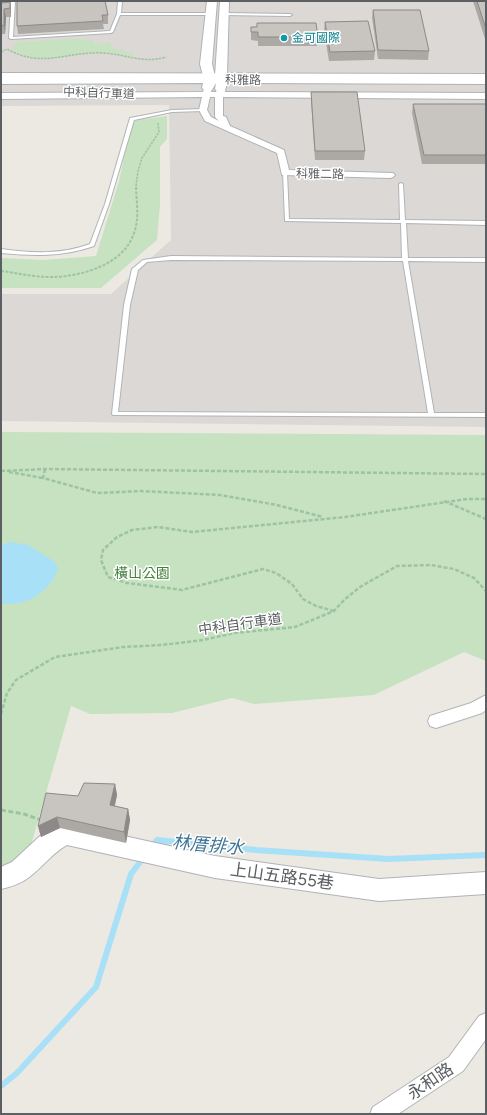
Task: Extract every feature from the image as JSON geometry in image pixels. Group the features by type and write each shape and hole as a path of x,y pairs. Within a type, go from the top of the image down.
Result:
{"street":[{"path":"203,110 208,84 206,64 212,14 212,1"},
{"path":"225,1 221,84 218,101 219,117 223,119 226,126"},
{"name":"科雅路","path":"1,76 208,84"},
{"name":"科雅路","path":"221,84 486,77"},
{"name":"科雅路","path":"1,81 221,84 486,81"},
{"name":"科雅路","path":"1,91 208,84"},
{"name":"科雅路","path":"1,96 208,84"},
{"name":"科雅路","path":"221,84 486,90"},
{"name":"科雅路","path":"221,84 486,96"},
{"name":"科雅二路","path":"203,110 208,119 281,152 285,173 390,175"},
{"path":"436,721 476,708 486,702"},
{"path":"1,878 12,876 44,848 65,834"},
{"name":"上山五路55巷","path":"65,834 163,857 216,867 379,890 486,884"},
{"name":"永和路","path":"380,1114 456,1064 486,1023"}],"lane":[{"path":"13,1 12,38 111,32 120,14 120,1"},
{"path":"120,14 212,14"},
{"path":"224,14 290,15"},
{"path":"1,251 27,255 77,252 92,245 107,204 132,119 154,114 203,110"},
{"path":"285,173 287,220 486,224"},
{"path":"401,184 405,259 431,415"},
{"path":"486,260 171,258 145,261 135,269 127,305 115,414 486,415"}],"path":[{"path":"1,52 7,49 26,58 47,60 93,53 117,54 145,60 166,57"},
{"path":"1,271 54,277 71,275 108,262 128,247 137,223 138,173 144,154 157,137 160,128 154,114"},
{"path":"42,478 45,469"},
{"path":"3,471 45,469 486,474"},
{"path":"3,471 42,478 97,493 141,491 220,495 277,505 326,518"},
{"path":"334,611 316,606 303,599 292,584 276,573 263,569 212,584 182,590 127,583 108,577 101,560 103,550 110,542 132,530 158,527 192,532 345,517 467,498 486,499"},
{"path":"444,501 486,520"},
{"name":"中科自行車道","path":"1,714 7,692 16,680 56,657 123,647 162,645 203,640 234,633 295,627 334,611 344,600 360,587 397,566 431,565 454,569 474,578 486,591"},
{"path":"1,810 24,814 45,821 65,834"}],"shaded area":[{"path":"1,1 486,1 486,427 1,421 1,294 111,294 171,240 169,105 1,106"}],"green space":[{"path":"75,39 93,40 94,44 111,43 111,49 124,50 124,52 133,53 134,56 98,52 42,58 32,57 11,49 18,42"},
{"path":"167,116 167,139 160,147 160,205 157,240 101,288 1,288 1,258 43,260 96,256 119,181 131,124 137,120"},
{"name":"橫山公園","path":"1,432 486,435 486,661 464,652 374,695 254,704 232,698 172,713 90,714 71,706 31,845 9,866 1,868"}],"water":[{"path":"10,542 28,545 55,562 58,569 49,585 43,591 27,601 10,604 1,603 1,545"}],"building":[{"path":"17,1 105,1 108,15 102,15 103,21 17,26"},
{"path":"477,1 486,1 486,29"},
{"path":"10,2 10,8 4,9 4,25 1,26 1,3"},
{"path":"373,10 420,10 429,51 378,50"},
{"path":"368,21 375,51 330,52 325,22"},
{"path":"257,23 316,23 318,37 258,37 258,32 251,32 251,27 257,27"},
{"path":"311,92 357,92 365,151 315,151"},
{"path":"413,104 486,104 486,155 424,155"},
{"path":"84,783 115,784 110,805 128,809 124,832 57,817 38,826 46,793 78,796"}],"waterway":[{"name":"林厝排水","path":"152,847 157,840 256,850 388,859 486,855"},
{"name":"林厝排水","path":"1,1086 17,1073 96,987 131,874 144,857"}],"place":[{"name":"金可國際","path":"284,38"}]}
